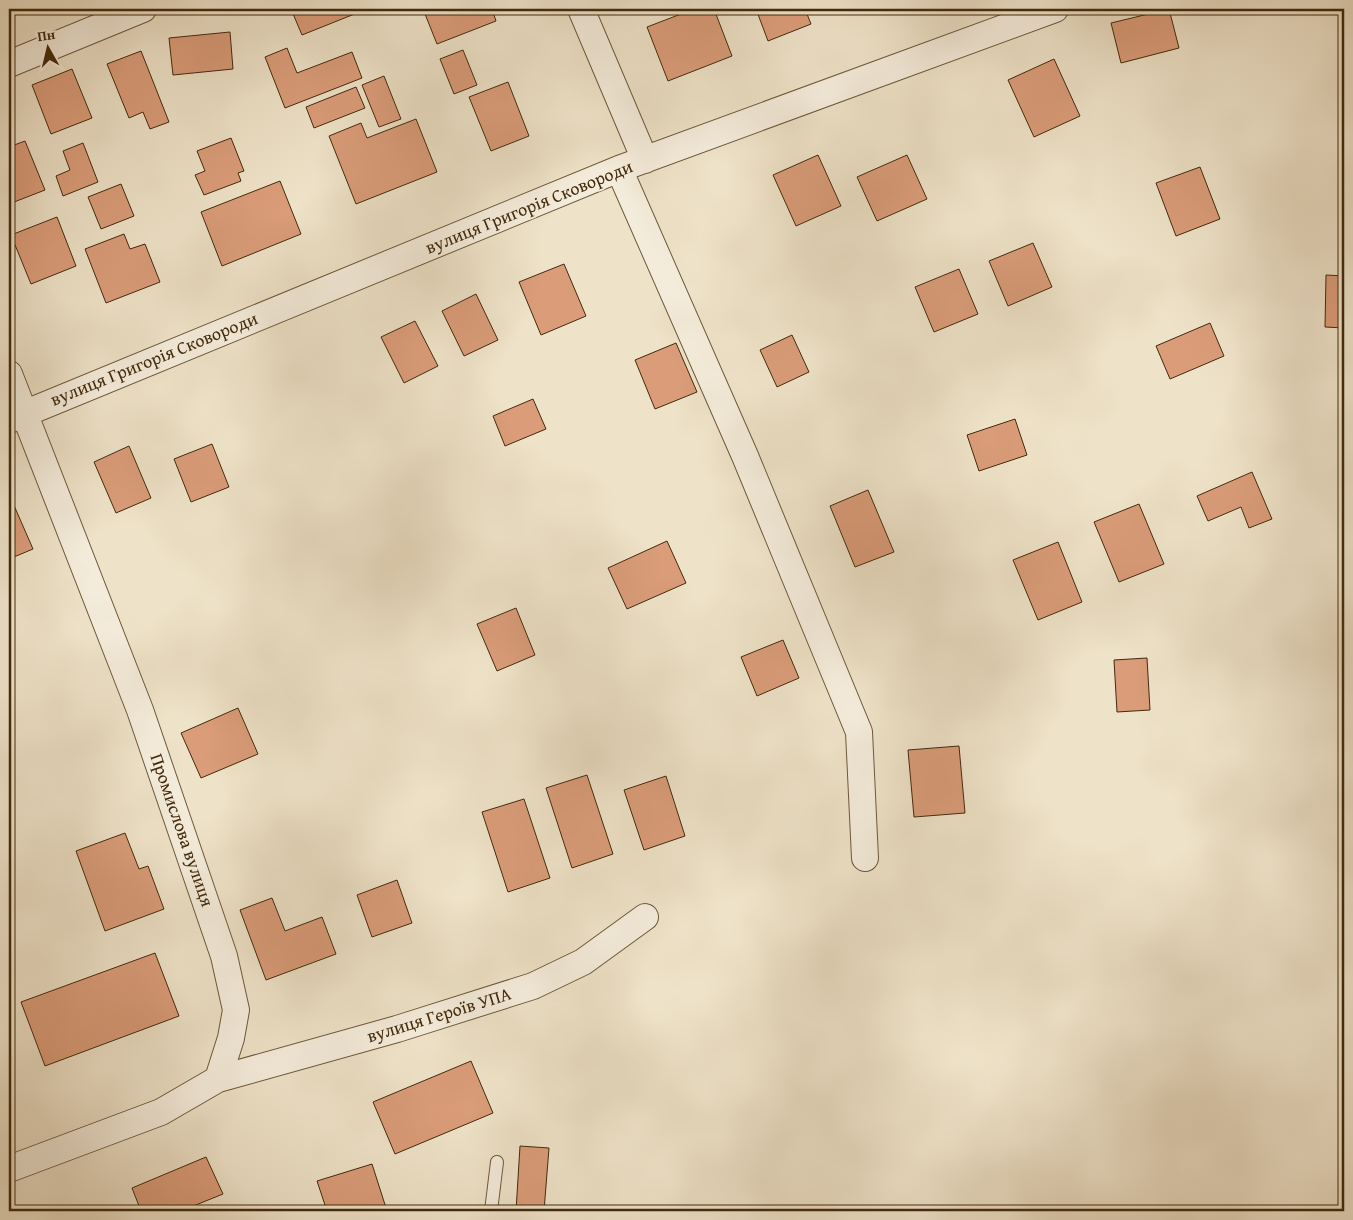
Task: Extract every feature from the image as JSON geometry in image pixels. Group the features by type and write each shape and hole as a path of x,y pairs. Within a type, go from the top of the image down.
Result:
{"street":[{"path":"9,64 143,9"},
{"path":"581,9 645,160"},
{"name":"вулиця Григорія Сковороди","path":"16,416 619,169 1055,9"},
{"path":"619,169 745,456 859,732 865,858"},
{"name":"Промислова вулиця","path":"9,374 16,416 140,710 205,895 224,956 236,1010 232,1038 218,1079"},
{"name":"вулиця Героїв УПА","path":"218,1079 397,1029 533,986 583,962 645,917"},
{"path":"9,1169 162,1112 218,1079"}],"lane":[{"path":"491,1211 497,1162"}],"building":[{"path":"291,9 355,9 357,13 302,35"},
{"path":"423,9 492,9 496,21 437,44"},
{"path":"694,9 714,9 732,56 668,81 647,27"},
{"path":"756,9 805,9 811,24 768,41"},
{"path":"1169,9 1179,48 1121,63 1111,23"},
{"path":"230,32 233,69 173,75 169,38"},
{"path":"287,48 297,73 352,52 362,78 285,108 265,57"},
{"path":"463,50 477,85 454,94 440,59"},
{"path":"141,51 169,122 150,129 143,112 129,118 107,64"},
{"path":"1054,59 1080,116 1034,137 1008,80"},
{"path":"72,69 92,118 51,134 32,85"},
{"path":"384,76 401,119 379,127 362,85"},
{"path":"508,82 529,136 491,151 469,97"},
{"path":"356,87 365,108 314,128 306,107"},
{"path":"416,119 437,172 356,204 329,136 361,123 367,138"},
{"path":"231,138 244,171 238,173 241,181 204,195 195,175 205,171 197,151"},
{"path":"25,141 45,190 9,204 9,147"},
{"path":"83,143 98,182 63,196 56,176 70,170 63,151"},
{"path":"818,155 841,206 796,226 773,175"},
{"path":"907,155 927,199 877,221 857,177"},
{"path":"1200,167 1220,219 1176,236 1156,183"},
{"path":"280,181 301,234 222,266 201,212"},
{"path":"121,184 134,216 101,229 88,197"},
{"path":"57,217 76,266 31,284 11,235"},
{"path":"124,234 130,249 145,244 160,282 106,303 85,249"},
{"path":"1033,243 1052,287 1008,306 989,261"},
{"path":"564,264 586,316 541,335 519,282"},
{"path":"959,269 978,314 934,332 915,287"},
{"path":"1326,275 1344,276 1344,328 1325,327"},
{"path":"476,294 498,340 464,356 442,311"},
{"path":"415,321 438,366 404,383 381,337"},
{"path":"1210,323 1224,356 1170,379 1156,346"},
{"path":"792,335 809,372 777,387 760,350"},
{"path":"676,343 697,392 655,409 635,360"},
{"path":"533,399 546,429 505,446 493,416"},
{"path":"1015,419 1027,455 979,471 967,435"},
{"path":"212,444 229,487 191,502 174,459"},
{"path":"129,446 151,498 116,513 94,462"},
{"path":"1252,472 1272,519 1249,528 1241,507 1208,521 1197,496"},
{"path":"868,490 894,552 855,567 830,506"},
{"path":"9,494 33,549 9,559"},
{"path":"1139,504 1164,564 1119,582 1094,522"},
{"path":"667,541 686,583 627,609 608,568"},
{"path":"1058,542 1082,602 1038,620 1013,560"},
{"path":"516,608 535,655 497,671 477,624"},
{"path":"783,640 799,678 757,696 741,657"},
{"path":"1147,658 1150,710 1117,712 1114,660"},
{"path":"238,708 258,754 201,778 181,733"},
{"path":"959,746 965,813 914,817 908,750"},
{"path":"587,775 613,854 572,868 546,788"},
{"path":"666,776 685,836 644,850 624,790"},
{"path":"524,799 550,878 508,892 482,812"},
{"path":"125,833 139,869 148,866 164,909 105,931 76,851"},
{"path":"397,880 412,923 372,937 357,895"},
{"path":"272,898 285,931 322,917 336,954 266,980 240,910"},
{"path":"155,953 179,1016 45,1066 21,1002"},
{"path":"471,1061 493,1113 395,1154 373,1102"},
{"path":"520,1146 549,1148 544,1211 516,1211"},
{"path":"206,1157 223,1194 181,1211 141,1211 132,1188"},
{"path":"372,1164 387,1211 327,1211 317,1181"}]}
